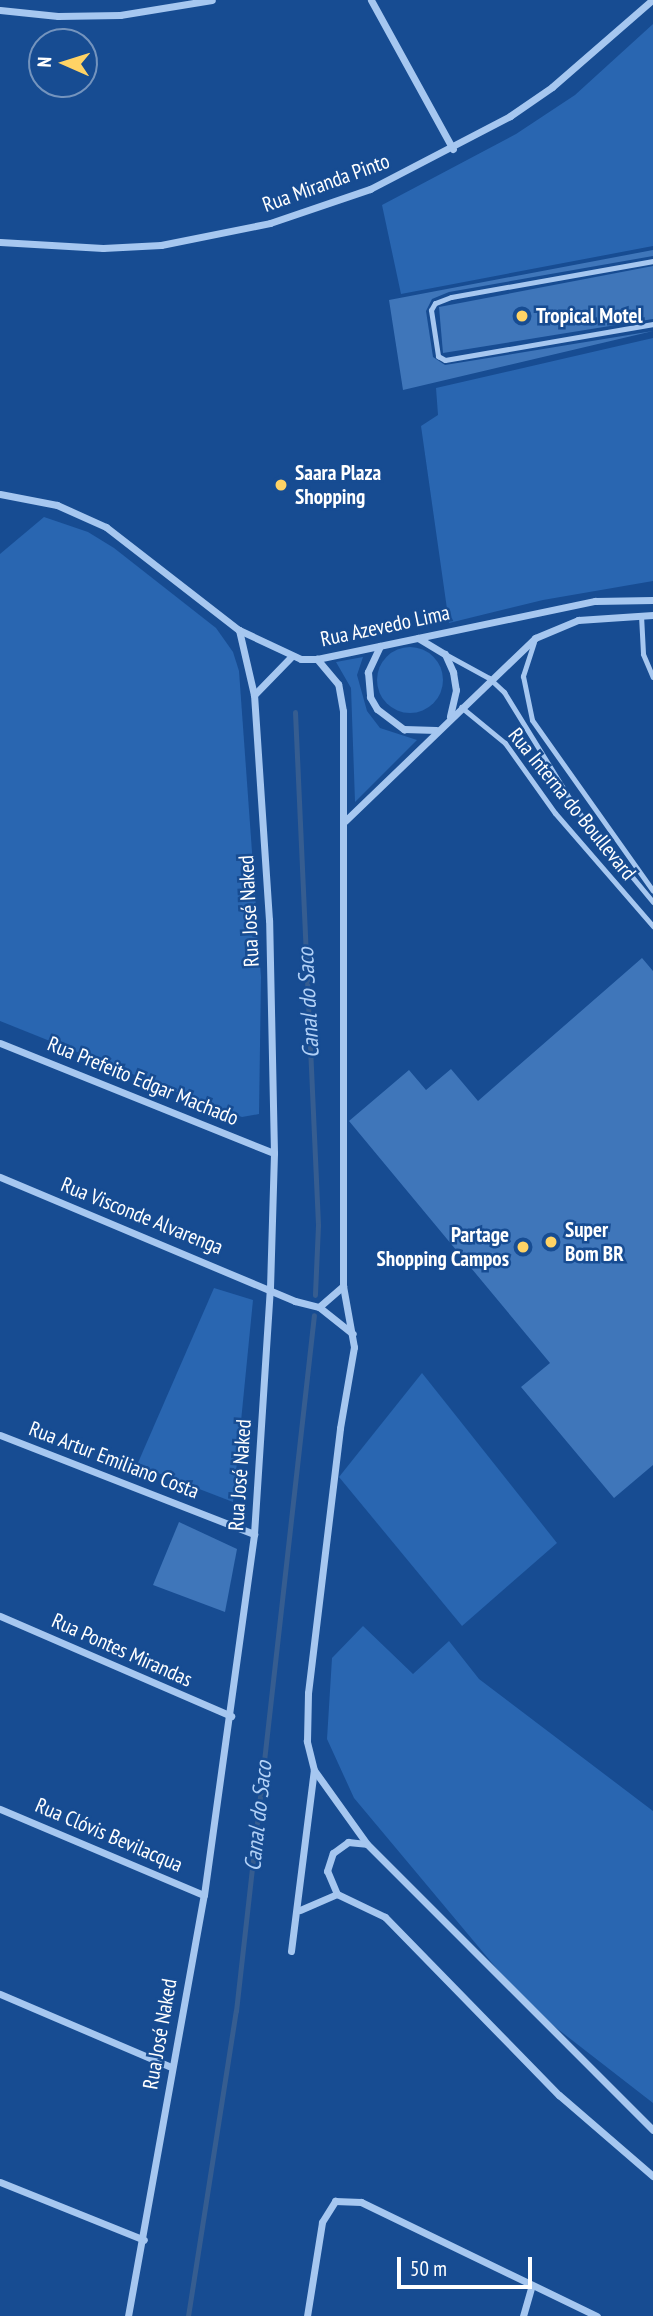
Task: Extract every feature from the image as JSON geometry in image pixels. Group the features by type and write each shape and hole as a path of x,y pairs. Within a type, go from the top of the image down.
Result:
{"street":[{"path":"0,10 58,16 120,15 212,0"},
{"path":"371,0 453,149"},
{"name":"Rua Miranda Pinto","path":"0,242 103,248 161,245 270,223 370,189 453,149 552,87 652,0"},
{"name":"Rua Azevedo Lima","path":"0,494 57,505 106,527 239,629 291,657 317,659 595,601 653,600"},
{"path":"345,821 489,678 535,638 578,620 653,615"},
{"name":"Rua José Naked","path":"128,2316 144,2240 171,2067 204,1895 254,1534 270,1288 274,1153 269,920 254,695 239,629"},
{"path":"417,638 445,654 456,691 450,717"},
{"path":"380,646 368,672 370,697 377,709 404,729 436,730"},
{"path":"254,695 291,657"},
{"path":"291,1951 300,1910 314,1770 307,1741 308,1693 354,1335 343,1286 344,711 338,684 317,659"},
{"name":"Rua Prefeito Edgar Machado","path":"0,1043 274,1153"},
{"name":"Rua Visconde Alvarenga","path":"0,1177 319,1307 354,1335"},
{"path":"319,1307 343,1286"},
{"name":"Rua Artur Emiliano Costa","path":"0,1435 254,1534"},
{"name":"Rua Pontes Mirandas","path":"0,1616 230,1716"},
{"path":"314,1770 367,1844 653,2130"},
{"name":"Rua Clóvis Bevilacqua","path":"0,1809 204,1895"},
{"path":"367,1844 348,1842 333,1853 327,1871 337,1894 385,1917 559,2095 653,2176"},
{"path":"300,1910 337,1894"},
{"path":"0,1994 171,2067"},
{"path":"0,2182 144,2240"},
{"path":"307,2316 322,2222 335,2202 361,2202 597,2316"},
{"path":"523,2316 532,2285"}],"lane":[{"path":"653,261 452,297 435,303 431,310 438,356 446,360 653,324"},
{"path":"641,615 643,654 653,677"},
{"name":"Rua Interna do Boullevard","path":"535,638 523,676 532,720 653,891"},
{"path":"445,654 489,678 504,692 576,809 653,901"},
{"name":"Rua Interna do Boullevard","path":"461,707 505,743 555,813 653,926"}],"shaded area":[{"path":"653,24 653,246 401,294 382,205 516,134 575,95"},
{"path":"653,338 653,581 543,600 449,623 421,426 438,415 436,388"},
{"path":"44,517 88,532 114,548 216,628 233,652 239,671 261,977 259,1114 242,1117 0,1021 0,554"},
{"path":"404,647 416,647 428,652 438,662 443,680 441,693 428,708 416,713 404,713 392,708 382,698 377,686 377,674 382,662 392,652"},
{"path":"363,657 357,675 367,711 380,728 417,740 355,802 351,688 336,662"},
{"path":"214,1288 253,1300 233,1502 137,1465"},
{"path":"422,1373 557,1543 462,1626 339,1477"},
{"path":"363,1626 413,1674 449,1641 479,1679 653,1811 653,2103 528,2006 354,1798 327,1739 332,1658"}],"building":[{"path":"653,250 653,256 449,292 432,299 426,311 433,357 445,365 653,331 403,390 389,300"},
{"path":"653,266 653,319 443,353 439,307"},
{"name":"Super Bom BR","path":"642,958 653,971 653,1465 614,1498 521,1387 550,1363 349,1121 409,1070 426,1090 451,1069 478,1101"},
{"path":"179,1522 237,1549 225,1612 153,1585"}],"waterway":[{"name":"Canal do Saco","path":"295,712 318,1225 315,1295"},
{"name":"Canal do Saco","path":"188,2316 236,2011 314,1315"}],"place":[{"name":"Tropical Motel","path":"522,316"},
{"name":"Saara Plaza Shopping","path":"281,485"},
{"name":"Super Bom BR","path":"551,1242"},
{"name":"Partage Shopping Campos","path":"523,1247"}]}
